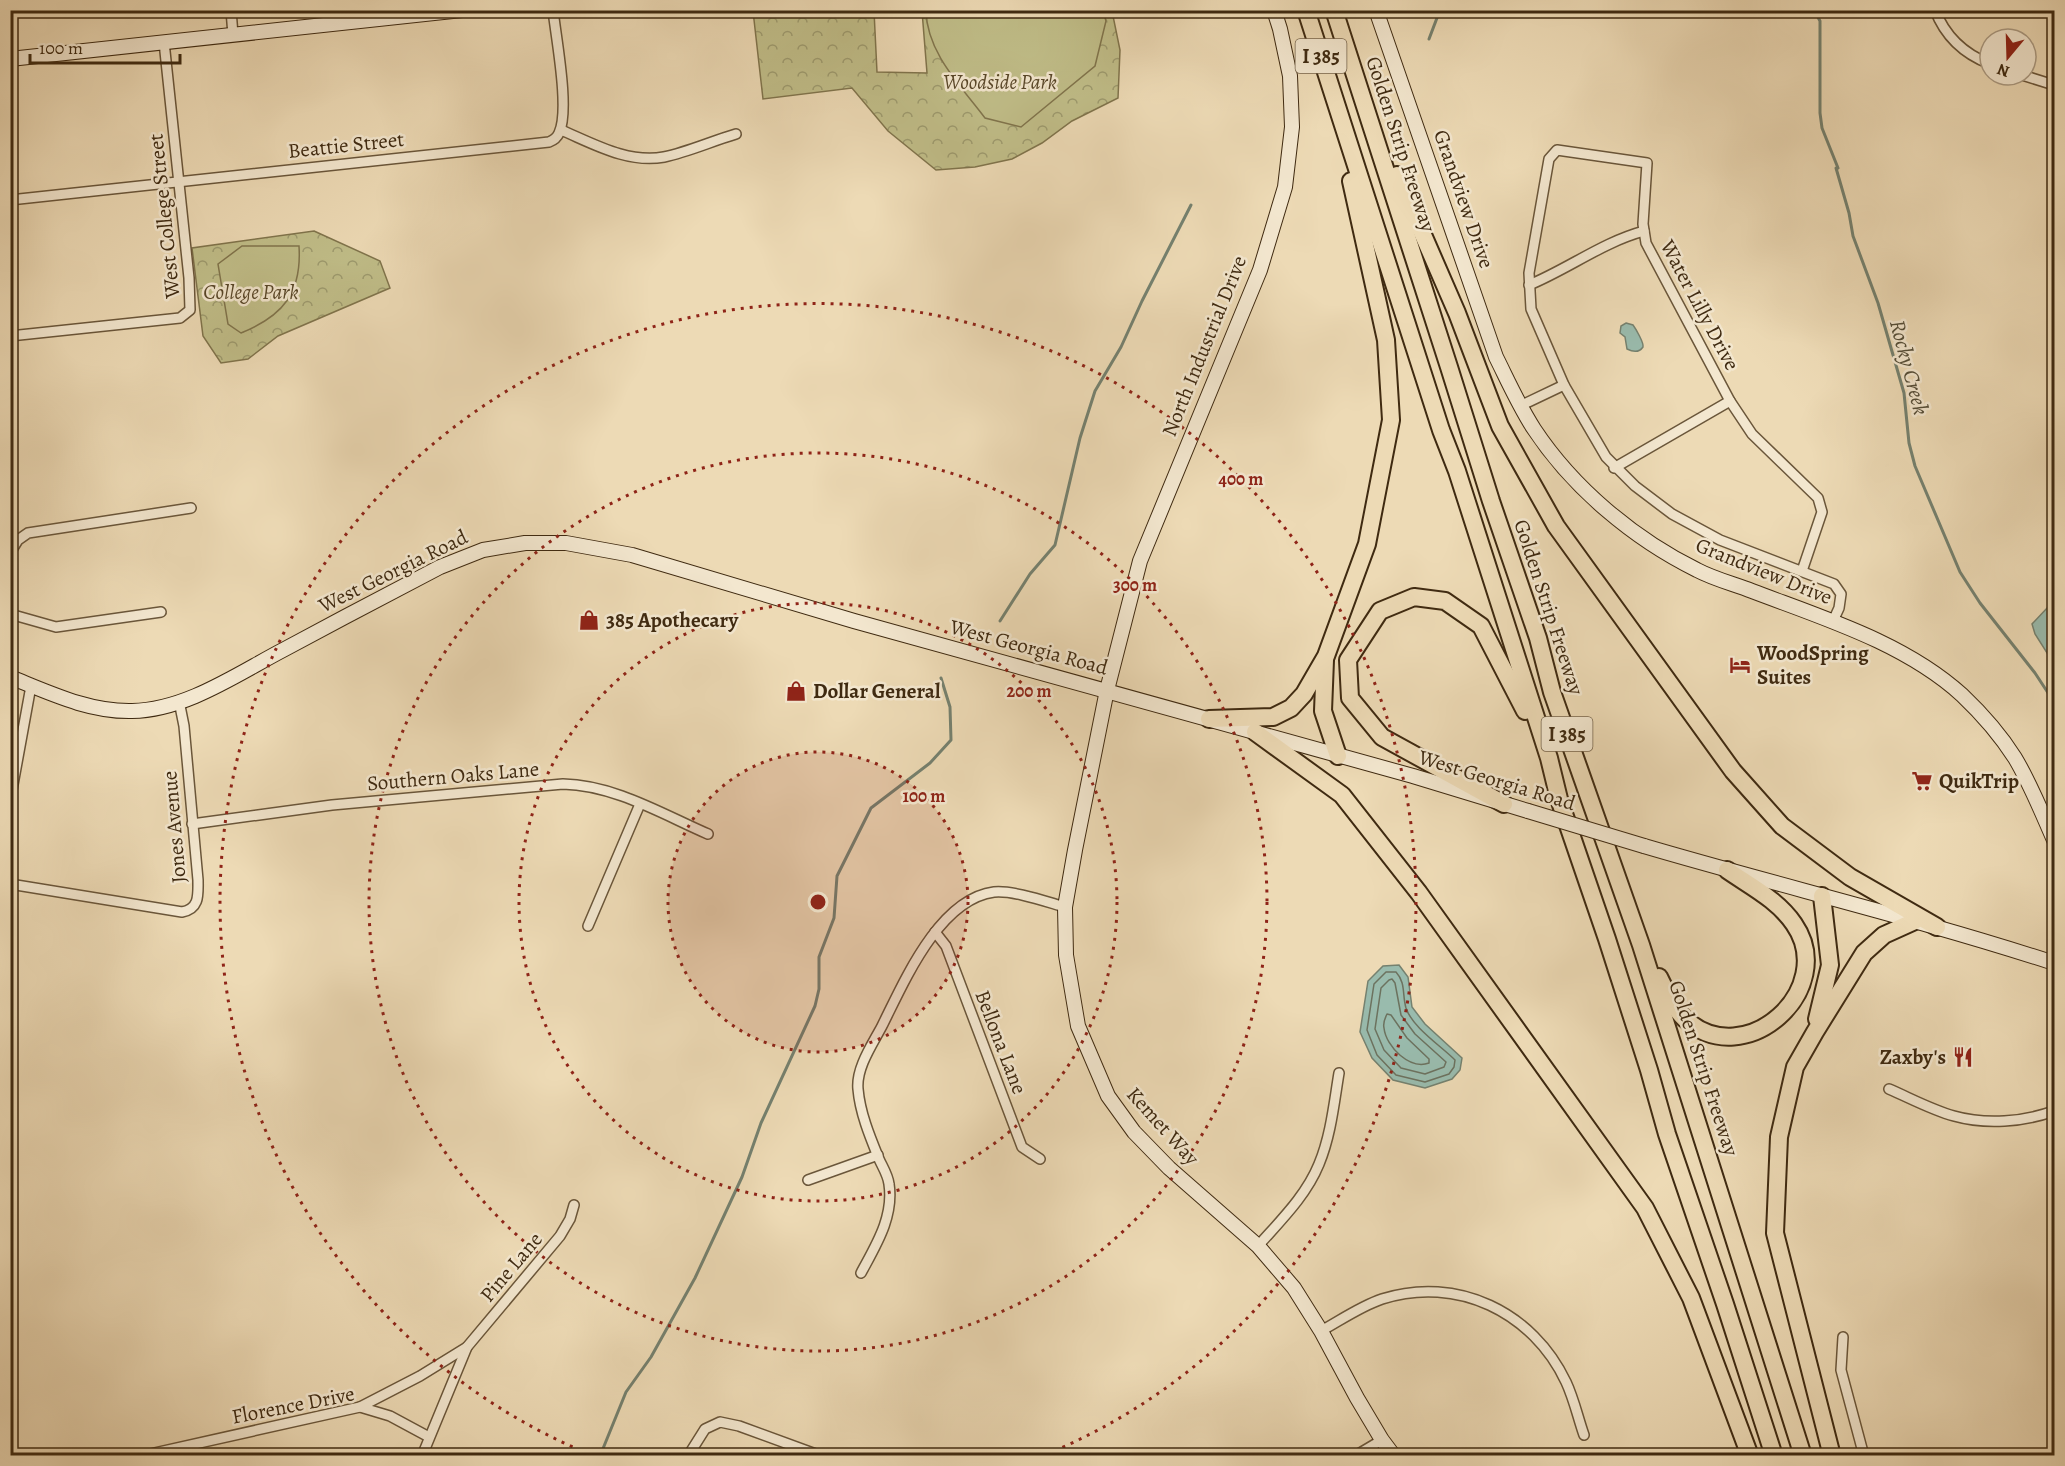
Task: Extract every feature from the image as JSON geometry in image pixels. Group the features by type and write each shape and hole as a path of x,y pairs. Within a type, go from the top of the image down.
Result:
{"highway":[{"name":"I 385","path":"1306,10 1549,758 1559,799 1649,1070 1670,1145 1774,1455"},
{"name":"Golden Strip Freeway","path":"1334,10 1480,468 1534,627 1552,692 1641,945 1803,1455"},
{"path":"1359,85 1457,313 1500,426 1556,526 1733,771 1782,825 1850,877 1937,927"},
{"path":"1209,719 1273,717 1291,708 1304,694 1326,656 1367,544 1391,420 1386,340 1335,101"},
{"path":"1504,804 1382,736 1350,698 1348,660 1380,611 1414,597 1445,601 1481,626 1549,758"},
{"path":"1326,656 1323,711 1338,756"},
{"path":"1255,732 1342,795 1419,893 1645,1208 1691,1298 1750,1455"},
{"path":"1641,945 1676,1008 1695,1027 1724,1037 1757,1032 1772,1024 1795,999 1800,987 1805,968 1803,943 1796,926 1783,910 1727,870"},
{"path":"1815,1032 1830,966 1822,896"},
{"path":"1832,1455 1775,1233 1779,1137 1795,1067 1864,953 1884,935 1915,921"}],"street":[{"path":"231,10 233,35"},
{"path":"10,59 462,10"},
{"path":"553,10 562,89 561,130 610,151 637,158 663,157 736,134"},
{"name":"North Industrial Drive","path":"1107,690 1140,561 1260,270 1285,187 1292,127 1290,76 1274,10"},
{"name":"Grandview Drive","path":"1376,10 1496,357 1535,431 1561,465 1599,503 1644,539 1697,571 1833,621 1916,660 1963,696 2014,758 2055,840"},
{"path":"1935,10 1942,25 1956,43 1978,58"},
{"name":"West College Street","path":"10,336 180,318 188,314 191,306 164,42"},
{"path":"2038,80 2055,85"},
{"name":"Beattie Street","path":"10,200 544,143 553,140 561,130"},
{"name":"Water Lilly Drive","path":"1802,571 1822,512 1818,498 1752,434 1730,401 1646,243 1644,231 1647,163 1557,150 1553,152 1529,273 1532,309 1564,385 1606,458 1635,486 1672,514 1710,535 1834,584 1841,594 1839,608 1833,621"},
{"path":"2055,220 2055,286"},
{"path":"1529,285 1624,236 1644,231"},
{"path":"1520,406 1564,385"},
{"path":"1614,468 1730,401"},
{"path":"10,553 18,540 28,533 191,508"},
{"name":"West Georgia Road","path":"10,677 78,703 112,710 152,709 216,686 463,557 504,545 547,542 589,546 655,561 854,621 1413,776 1644,846 1937,927 2055,963"},
{"path":"10,614 56,627 161,612"},
{"path":"10,801 31,686"},
{"name":"Kemet Way","path":"1107,690 1065,907 1066,955 1078,1026 1108,1096 1134,1132 1169,1168 1257,1246 1294,1288 1321,1331 1382,1440 1394,1455"},
{"name":"Jones Avenue","path":"10,884 187,911 194,906 198,899 184,726 179,701"},
{"name":"Southern Oaks Lane","path":"192,824 332,805 563,784 598,788 708,834"},
{"path":"588,926 640,804"},
{"path":"861,1273 883,1232 889,1209 889,1183 866,1127 858,1088 863,1063 915,959 948,918 971,900 995,892 1026,896 1065,907"},
{"name":"Bellona Lane","path":"935,932 946,946 1022,1148 1040,1159"},
{"path":"1257,1246 1305,1191 1319,1165 1328,1135 1339,1073"},
{"path":"1889,1089 1954,1116 1992,1122 2035,1118 2055,1111"},
{"path":"808,1180 878,1155"},
{"name":"Pine Lane","path":"429,1437 467,1347 560,1236 570,1219 574,1205"},
{"path":"1321,1331 1359,1310 1401,1294 1425,1291 1447,1293 1485,1302 1506,1313 1525,1327 1543,1346 1566,1382 1584,1435"},
{"path":"1843,1337 1841,1370 1864,1455"},
{"name":"Pine Lane","path":"360,1407 420,1376 467,1347"},
{"name":"Florence Drive","path":"141,1455 183,1451 360,1407 390,1416 429,1437"},
{"path":"688,1455 705,1429 720,1422 739,1426 821,1455"},
{"path":"422,1455 429,1437"},
{"path":"1355,1455 1382,1440"}],"green space":[{"name":"Woodside Park","path":"753,11 874,11 877,72 927,73 922,11 1112,11 1120,50 1118,98 1072,121 1042,143 1012,159 975,167 936,170 888,131 852,88 763,99"},
{"path":"926,11 1103,11 1106,21 1095,66 1021,127 985,118 939,55 932,41"},
{"name":"College Park","path":"314,231 380,261 390,288 278,336 248,359 221,363 203,336 192,248"},
{"path":"242,246 299,246 299,263 293,290 287,301 268,319 241,333 228,324 218,264"}],"water":[{"path":"1626,323 1633,325 1640,336 1643,347 1638,351 1627,349 1625,337 1620,333 1621,326"},
{"path":"2049,606 2054,606 2054,664 2035,634 2032,624"},
{"path":"1399,965 1408,977 1412,1007 1425,1024 1462,1058 1460,1070 1452,1079 1425,1088 1393,1080 1372,1058 1360,1032 1368,981 1383,966"}],"waterway":[{"path":"1429,39 1440,10"},
{"name":"Rocky Creek","path":"1814,10 1820,21 1822,128 1838,168 1836,168 1853,236 1878,303 1904,393 1909,443 1915,466 1960,572 1980,603 2035,673 2054,702"},
{"path":"1000,621 1030,574 1055,545 1080,438 1095,391 1121,347 1191,205"},
{"path":"600,1456 626,1392 651,1357 695,1278 742,1177 761,1123 815,1006 819,989 819,957 834,918 837,876 871,808 930,763 951,740 950,707 941,678"}],"place":[{"name":"385 Apothecary","path":"589,620"},
{"name":"WoodSpring Suites","path":"1740,665"},
{"name":"Dollar General","path":"796,691"},
{"name":"QuikTrip","path":"1922,781"},
{"name":"Zaxby's","path":"1963,1057"}]}
